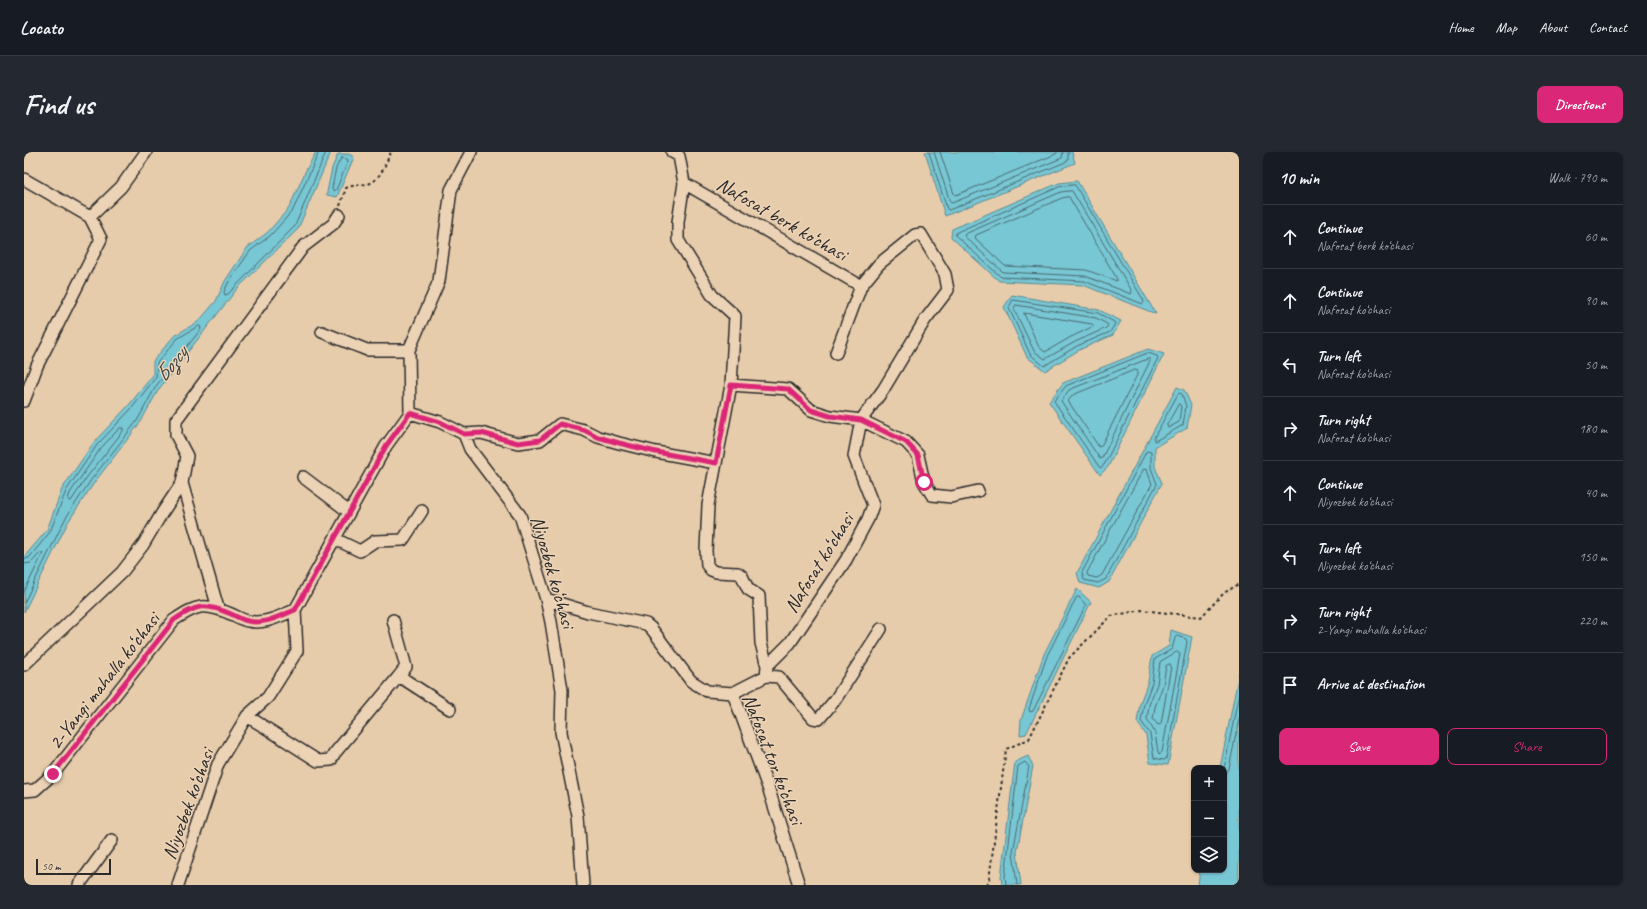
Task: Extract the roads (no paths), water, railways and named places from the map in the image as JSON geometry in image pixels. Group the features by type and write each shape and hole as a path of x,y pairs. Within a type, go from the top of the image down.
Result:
{"street":[{"path":"90,216 121,187 146,152"},
{"path":"295,610 386,446 410,413 409,350 439,281 451,190 471,152"},
{"name":"Nafosat ko‘chasi","path":"672,152 679,156 684,183 678,222 678,240 712,295 735,316 731,385 708,505 706,551 708,565 711,570 716,572 738,573 742,576 748,589 759,596 761,643 766,670"},
{"path":"24,179 90,216 101,238 37,366 24,401"},
{"name":"Nafosat berk ko‘chasi","path":"684,183 861,286"},
{"path":"24,665 122,572 143,545 182,483 187,456 176,435 176,420 303,247 333,224 339,215"},
{"name":"Nafosat berk ko‘chasi","path":"836,353 861,286 879,264 915,235 922,234 945,274 948,290 925,320 883,390 861,420"},
{"path":"322,332 368,350 409,350"},
{"path":"731,385 788,389 811,410 830,416 861,420 906,442 918,455 924,482 932,495 951,497 978,491"},
{"path":"410,413 440,422 464,434 481,433 518,443 540,440 560,424 584,430 598,437 619,443 656,452 716,463"},
{"name":"Nafosat ko‘chasi","path":"733,693 766,670 794,636 846,560 868,519 873,505 854,456 861,420"},
{"name":"Niyozbek ko‘chasi","path":"464,434 470,448 520,515 546,599 562,690 561,732 578,816 583,885"},
{"path":"303,477 349,512"},
{"path":"182,483 218,608"},
{"path":"335,539 360,551 374,541 404,540 422,511"},
{"name":"Nafosat tor ko‘chasi","path":"546,599 588,612 646,624 651,628 691,681 707,691 733,693 769,790 799,885"},
{"name":"2-Yangi mahalla ko‘chasi","path":"24,791 35,790 53,774 174,620 192,608 202,606 218,608 247,621 259,622 273,619 295,610"},
{"name":"Niyozbek ko‘chasi","path":"178,885 218,764 247,716 268,697 297,651 295,610"},
{"path":"247,716 318,761 331,760 334,754 406,667 393,620"},
{"name":"Nafosat tor ko‘chasi","path":"766,670 779,677 813,718 819,719 834,700 881,629"},
{"path":"399,676 450,709"},
{"path":"79,885 112,840"}],"water":[{"name":"Бозсу","path":"316,152 331,152 298,229 237,289 159,389 140,423 94,483 68,522 24,612 24,557 47,530 62,489 94,442 129,405 153,375 153,361 174,336 199,321 216,301 225,281 247,248 268,232 289,208"},
{"path":"925,152 1072,152 1075,163 945,216"},
{"path":"338,154 349,154 354,157 337,197 327,195 327,192 332,168"},
{"path":"1077,181 1156,314 1083,285 999,281 951,237 952,229 1059,183"},
{"path":"1012,295 1099,310 1121,321 1113,335 1079,350 1045,371 1027,357 1004,307"},
{"path":"1148,349 1164,354 1108,467 1100,475 1049,402 1063,383"},
{"path":"1177,387 1184,390 1191,405 1187,428 1155,447 1155,467 1162,483 1109,582 1099,588 1080,583 1077,573"},
{"path":"1077,589 1091,602 1026,734 1020,735 1021,720 1044,654"},
{"path":"1171,630 1192,637 1168,765 1150,763 1146,735 1137,722 1140,703 1148,682 1152,656 1169,646"},
{"path":"1239,673 1239,885 1198,885 1200,873 1227,873 1227,765 1221,765"},
{"path":"1028,756 1033,766 1017,852 1021,885 1002,885 1001,877 1015,762"}]}
